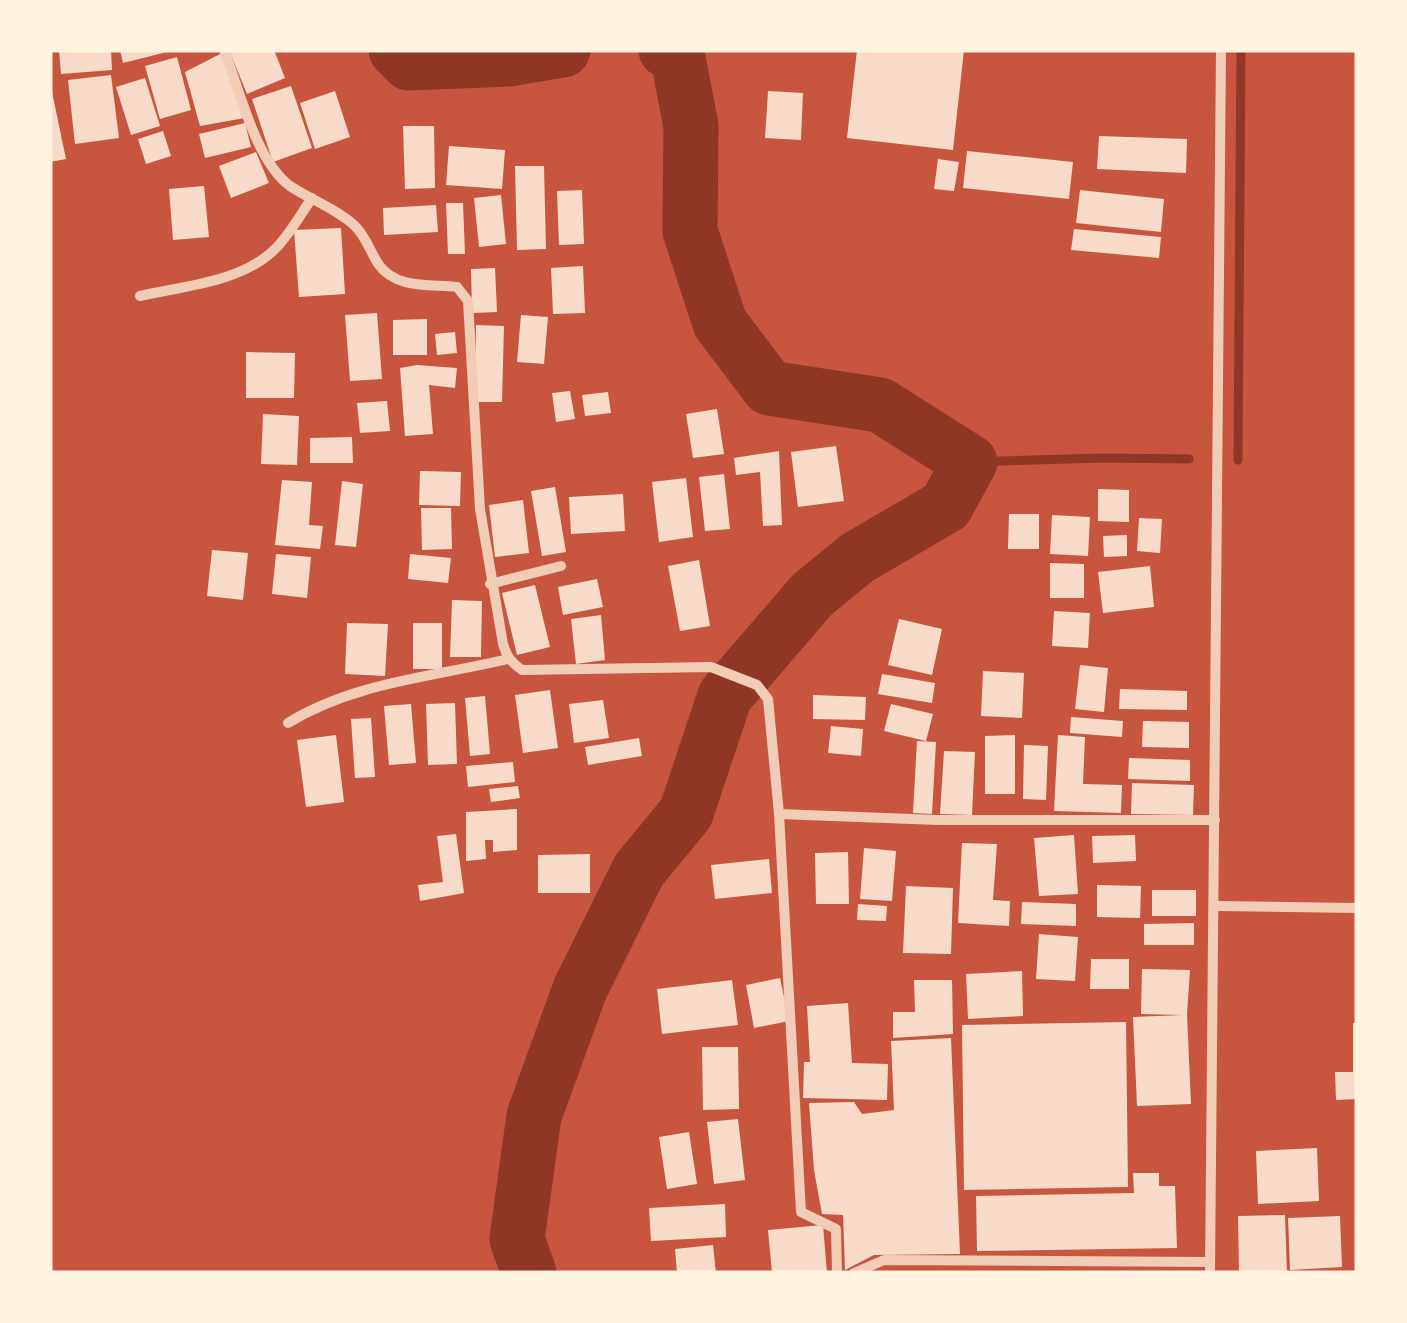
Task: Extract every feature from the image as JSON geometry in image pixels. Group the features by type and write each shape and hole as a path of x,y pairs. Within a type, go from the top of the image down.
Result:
{"street":[{"path":"224,50 265,156 288,184 358,229 388,275 398,282 457,288 468,300 480,509 490,584 508,659 522,670 711,668 727,672 766,694 780,814 801,1212 836,1228 837,1273"},
{"path":"854,1273 884,1260 1210,1268 1222,50"},
{"path":"140,296 236,274 261,262 278,247 312,198"},
{"path":"490,584 561,566"},
{"path":"288,723 316,706 354,692 508,659"},
{"path":"780,814 938,820 1215,820"},
{"path":"1216,906 1357,908"}],"building":[{"path":"59,50 111,50 112,70 61,74"},
{"path":"120,50 170,50 171,51 123,63"},
{"path":"229,50 274,50 285,78 247,94"},
{"path":"857,50 964,50 953,150 847,138"},
{"path":"222,53 245,118 200,126 185,72"},
{"path":"177,57 191,110 160,119 145,66"},
{"path":"111,75 119,138 75,144 68,80"},
{"path":"145,78 160,126 131,135 116,87"},
{"path":"50,82 66,159 50,162"},
{"path":"291,86 312,148 273,162 252,99"},
{"path":"335,91 350,137 315,149 300,103"},
{"path":"768,91 803,93 801,140 765,138"},
{"path":"245,123 251,147 205,158 199,134"},
{"path":"403,126 434,126 435,188 405,189"},
{"path":"163,131 171,156 146,164 138,139"},
{"path":"1099,136 1187,139 1186,173 1097,169"},
{"path":"449,146 505,150 502,189 446,185"},
{"path":"967,151 1073,162 1069,199 963,188"},
{"path":"256,152 269,183 231,198 219,166"},
{"path":"938,159 959,162 954,191 934,189"},
{"path":"515,166 544,166 546,249 517,250"},
{"path":"204,186 209,237 173,240 169,189"},
{"path":"582,190 584,244 559,245 557,191"},
{"path":"1080,190 1164,199 1161,232 1076,223"},
{"path":"501,195 506,244 479,247 474,198"},
{"path":"446,203 463,203 465,254 448,254"},
{"path":"436,205 438,232 384,235 383,208"},
{"path":"341,228 345,294 299,297 294,230"},
{"path":"1074,229 1161,237 1159,258 1071,250"},
{"path":"583,266 585,313 553,314 551,268"},
{"path":"495,268 497,312 472,313 471,269"},
{"path":"377,313 382,379 350,381 345,315"},
{"path":"521,315 548,317 544,364 517,362"},
{"path":"427,319 427,355 393,355 393,320"},
{"path":"476,325 504,326 502,402 475,402"},
{"path":"455,332 457,353 437,355 435,334"},
{"path":"246,352 295,353 294,398 246,398"},
{"path":"400,368 457,368 455,388 429,385 433,434 405,436"},
{"path":"570,391 575,419 556,422 552,393"},
{"path":"608,392 611,413 585,416 582,395"},
{"path":"387,401 390,431 360,433 357,403"},
{"path":"717,409 724,454 693,458 686,414"},
{"path":"263,414 299,416 297,465 261,464"},
{"path":"352,437 353,463 310,463 310,438"},
{"path":"836,446 844,501 798,507 791,452"},
{"path":"779,451 782,525 763,526 760,472 736,475 734,458"},
{"path":"420,471 461,472 460,506 419,505"},
{"path":"724,474 730,529 705,531 699,477"},
{"path":"686,478 693,537 659,542 652,482"},
{"path":"282,480 312,482 309,525 323,526 320,549 275,545"},
{"path":"342,481 363,484 356,547 335,545"},
{"path":"555,487 566,552 542,556 531,491"},
{"path":"1098,489 1129,490 1129,522 1098,521"},
{"path":"623,494 625,531 571,534 569,497"},
{"path":"523,500 529,553 495,557 489,505"},
{"path":"421,508 451,508 452,549 422,550"},
{"path":"1009,514 1039,514 1039,549 1008,549"},
{"path":"1052,515 1090,517 1088,556 1050,554"},
{"path":"1139,518 1162,519 1160,553 1137,551"},
{"path":"1127,535 1127,556 1104,557 1103,536"},
{"path":"212,550 248,553 243,600 207,596"},
{"path":"276,554 311,557 307,598 272,594"},
{"path":"410,554 451,558 448,583 408,579"},
{"path":"699,560 710,626 680,631 668,566"},
{"path":"1050,563 1084,564 1084,598 1050,598"},
{"path":"1150,566 1154,607 1103,613 1098,572"},
{"path":"597,579 603,607 563,615 558,587"},
{"path":"535,585 550,647 517,655 502,593"},
{"path":"452,600 482,601 481,657 450,657"},
{"path":"1054,611 1090,613 1088,648 1052,646"},
{"path":"601,615 605,660 576,664 571,619"},
{"path":"899,619 942,629 932,675 888,665"},
{"path":"347,623 388,624 385,676 345,674"},
{"path":"413,623 442,623 442,669 413,669"},
{"path":"1080,665 1108,668 1104,712 1075,709"},
{"path":"983,671 1024,673 1022,718 981,716"},
{"path":"882,674 935,683 932,703 878,694"},
{"path":"1120,689 1187,691 1187,710 1119,709"},
{"path":"550,690 558,748 523,753 515,695"},
{"path":"813,695 866,697 865,720 813,719"},
{"path":"485,696 490,754 470,756 465,698"},
{"path":"603,700 609,738 574,743 569,704"},
{"path":"455,703 457,764 428,765 426,704"},
{"path":"411,704 416,763 389,765 384,706"},
{"path":"891,704 933,714 926,741 884,731"},
{"path":"1071,717 1123,721 1122,737 1070,733"},
{"path":"371,718 375,777 355,778 351,719"},
{"path":"1143,721 1189,722 1189,748 1142,747"},
{"path":"831,726 863,729 861,756 828,753"},
{"path":"336,735 344,802 306,807 297,740"},
{"path":"1015,735 1015,794 985,794 985,736"},
{"path":"1058,735 1085,737 1083,784 1122,785 1121,813 1054,811"},
{"path":"639,738 642,756 588,765 585,747"},
{"path":"917,741 936,742 932,814 913,813"},
{"path":"1024,745 1048,746 1046,800 1023,799"},
{"path":"944,751 975,752 972,815 940,814"},
{"path":"1129,758 1190,760 1190,781 1128,779"},
{"path":"513,762 515,782 468,787 466,766"},
{"path":"1132,783 1194,785 1193,815 1131,814"},
{"path":"518,786 520,798 491,802 489,789"},
{"path":"517,809 517,850 493,852 493,840 485,840 486,859 466,861 466,812"},
{"path":"456,834 464,893 420,901 418,885 443,882 437,836"},
{"path":"1074,835 1078,894 1039,896 1034,838"},
{"path":"1135,835 1136,861 1093,863 1092,836"},
{"path":"962,843 997,844 993,900 1010,901 1009,926 958,923"},
{"path":"864,848 896,851 892,901 860,899"},
{"path":"848,852 849,904 816,904 815,853"},
{"path":"590,854 590,893 538,893 538,855"},
{"path":"769,859 772,893 715,899 711,865"},
{"path":"1097,885 1141,886 1140,918 1097,917"},
{"path":"906,886 953,888 951,954 903,953"},
{"path":"1152,890 1196,890 1196,916 1152,916"},
{"path":"1022,902 1076,904 1076,926 1021,924"},
{"path":"858,904 887,906 886,921 857,920"},
{"path":"1194,923 1194,945 1144,945 1144,924"},
{"path":"1039,934 1078,937 1075,981 1036,979"},
{"path":"1091,959 1129,959 1129,989 1090,989"},
{"path":"1142,969 1190,970 1187,1014 1191,1104 1137,1106 1133,1017 1182,1015 1141,1014"},
{"path":"1022,971 1023,1016 968,1019 966,974"},
{"path":"780,978 789,1021 754,1028 746,985"},
{"path":"732,980 738,1025 662,1034 657,989"},
{"path":"914,980 952,980 953,1034 893,1038 893,1012 915,1012"},
{"path":"848,1003 852,1063 888,1064 887,1100 803,1098 804,1062 810,1062 807,1006"},
{"path":"1126,1022 1128,1187 964,1190 962,1025"},
{"path":"1353,1023 1357,1023 1357,1099 1336,1100 1335,1072 1353,1072"},
{"path":"951,1038 960,1254 874,1255 845,1270 843,1215 822,1214 809,1103 854,1102 862,1114 894,1110 891,1041"},
{"path":"702,1047 738,1047 739,1109 703,1110"},
{"path":"738,1119 745,1180 714,1184 707,1122"},
{"path":"689,1132 697,1184 667,1189 659,1137"},
{"path":"1317,1148 1319,1201 1258,1204 1256,1151"},
{"path":"1133,1173 1159,1173 1159,1186 1175,1186 1177,1248 977,1251 976,1196 1134,1193"},
{"path":"725,1204 726,1237 651,1241 649,1208"},
{"path":"1285,1215 1287,1273 1239,1273 1238,1216"},
{"path":"1340,1216 1342,1267 1290,1270 1288,1218"},
{"path":"823,1225 827,1273 772,1273 768,1230"},
{"path":"713,1245 716,1273 677,1273 675,1249"}],"waterway":[{"path":"396,50 409,63 510,59 563,50"},
{"path":"529,1273 517,1239 534,1116 580,989 639,870 686,813 725,696 812,595 857,558 946,506 970,462 880,405 769,388 720,323 690,231 691,126 677,53 666,50"},
{"path":"1238,460 1241,50"},
{"path":"970,462 1189,459"}]}
